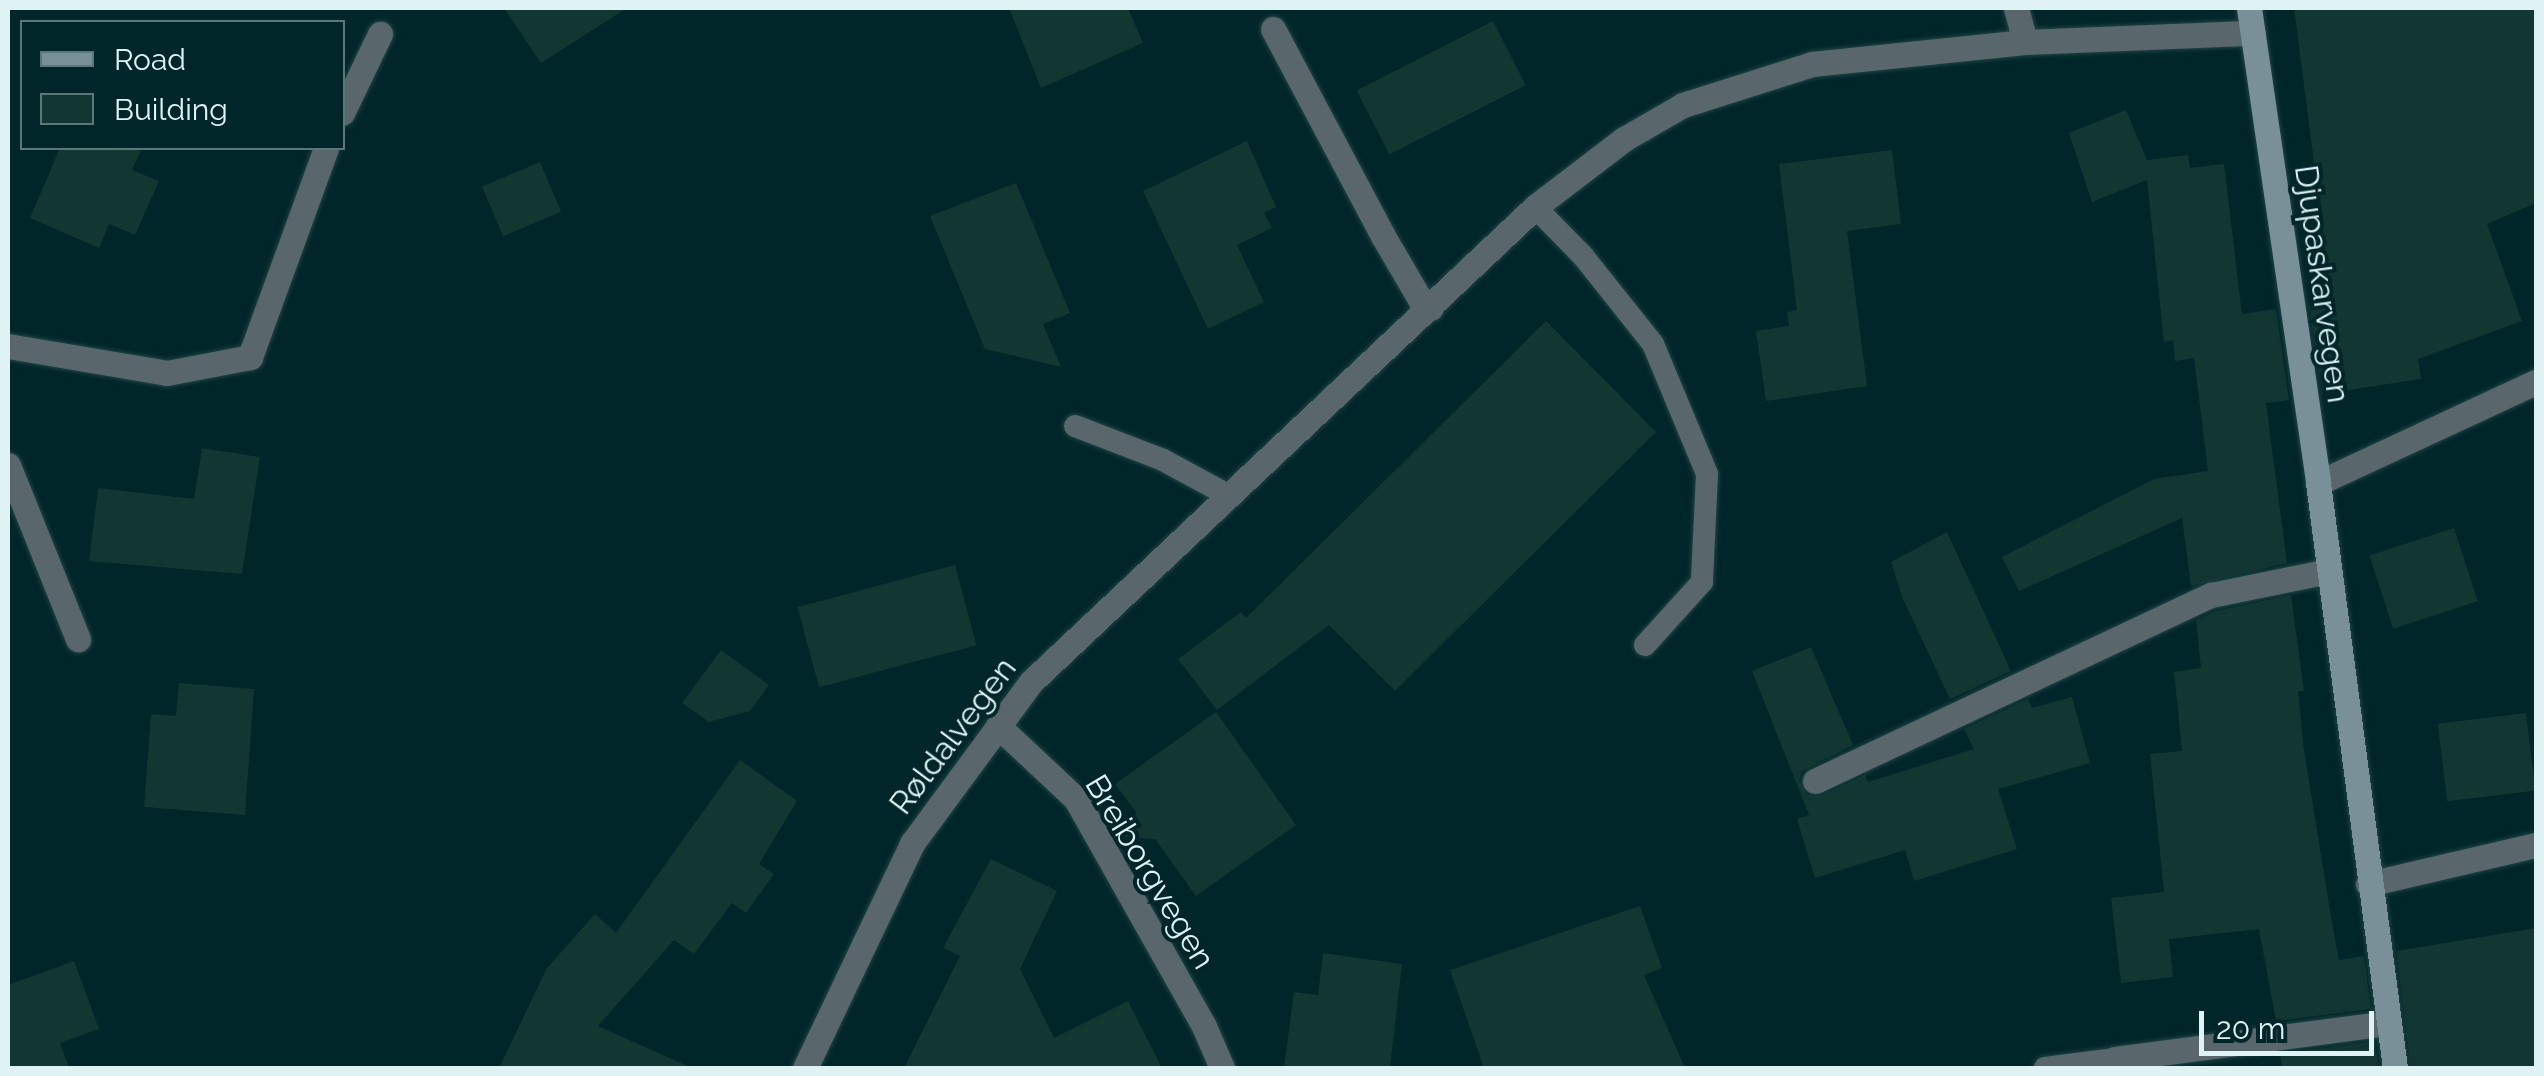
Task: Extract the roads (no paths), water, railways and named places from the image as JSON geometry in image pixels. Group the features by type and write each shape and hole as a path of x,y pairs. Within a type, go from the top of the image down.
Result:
{"street":[{"path":"2016,8 2025,42"},
{"name":"Røldalvegen","path":"805,1068 913,842 1031,682 1535,206 1624,139 1683,105 1812,64 2251,20"},
{"name":"Djupaskarvegen","path":"2251,20 2318,483 2395,1068"},
{"path":"1273,29 1383,236 1420,301 1431,308"},
{"path":"345,107 380,34"},
{"path":"8,346 167,373 250,356 325,150"},
{"path":"2318,483 2536,382"},
{"path":"8,465 78,640"},
{"path":"1815,781 2211,595 2330,571"},
{"name":"Breiborgvegen","path":"998,726 1076,799 1203,1024 1222,1068"},
{"path":"2368,884 2536,845"},
{"path":"2115,1059 2388,1023"}],"lane":[{"path":"1535,206 1584,256 1654,344 1707,474 1702,582 1645,644"},
{"path":"1075,426 1162,460 1226,494"},
{"path":"2044,1068 2115,1059"}]}
